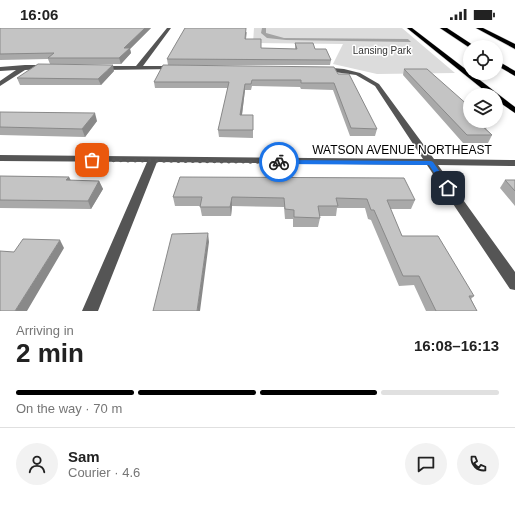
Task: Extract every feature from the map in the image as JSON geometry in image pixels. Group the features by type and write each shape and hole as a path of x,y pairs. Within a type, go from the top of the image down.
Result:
{"highway":[{"path":"443,28 463,41"},
{"path":"479,28 515,47"},
{"path":"503,66 515,74"}],"main road":[{"path":"409,28 485,88"},
{"path":"503,102 515,111"}],"street":[{"path":"138,68 169,28"},
{"path":"0,84 25,67"},
{"path":"0,69 56,67"},
{"path":"93,68 185,68"},
{"path":"318,69 341,70 358,73 377,84 515,284"},
{"name":"WATSON AVENUE NORTHEAST","path":"0,158 515,163"},
{"path":"90,311 153,160"}],"green space":[{"name":"Lansing Park","path":"254,28 402,28 455,73 377,74 333,64 343,44 253,43"}],"shaded area":[{"path":"262,28 266,28 266,33 284,38 408,39 411,42 286,40 267,38 261,33"}],"building":[{"path":"0,28 145,28 124,48 130,48 119,58 48,58 54,53 0,54"},
{"path":"185,28 246,28 245,39 261,39 261,48 297,49 295,43 313,43 315,49 326,49 331,60 167,59"},
{"path":"38,64 113,65 98,79 17,78"},
{"path":"163,65 334,67 338,74 349,74 377,129 351,128 334,83 301,83 301,80 252,80 251,84 245,84 240,115 253,115 253,130 218,130 229,82 154,82"},
{"path":"404,69 427,69 463,101 463,128 484,128 492,135 467,135"},
{"path":"0,112 95,113 82,129 0,127"},
{"path":"0,176 69,177 66,180 99,181 88,201 0,200"},
{"path":"180,177 404,178 415,200 387,200 402,236 438,236 474,296 469,296 477,311 436,311 419,276 403,276 374,210 371,210 367,199 336,198 338,206 318,206 320,218 294,217 294,210 285,209 284,198 232,197 230,207 200,207 202,197 173,197"},
{"path":"505,180 515,180 515,191"},
{"path":"208,233 197,311 153,311 172,234"},
{"path":"23,239 60,240 15,311 0,311 0,251 14,252"}],"way so far":[{"path":"92,160 279,162"}],"route":[{"path":"279,162 431,163 448,188"}]}
